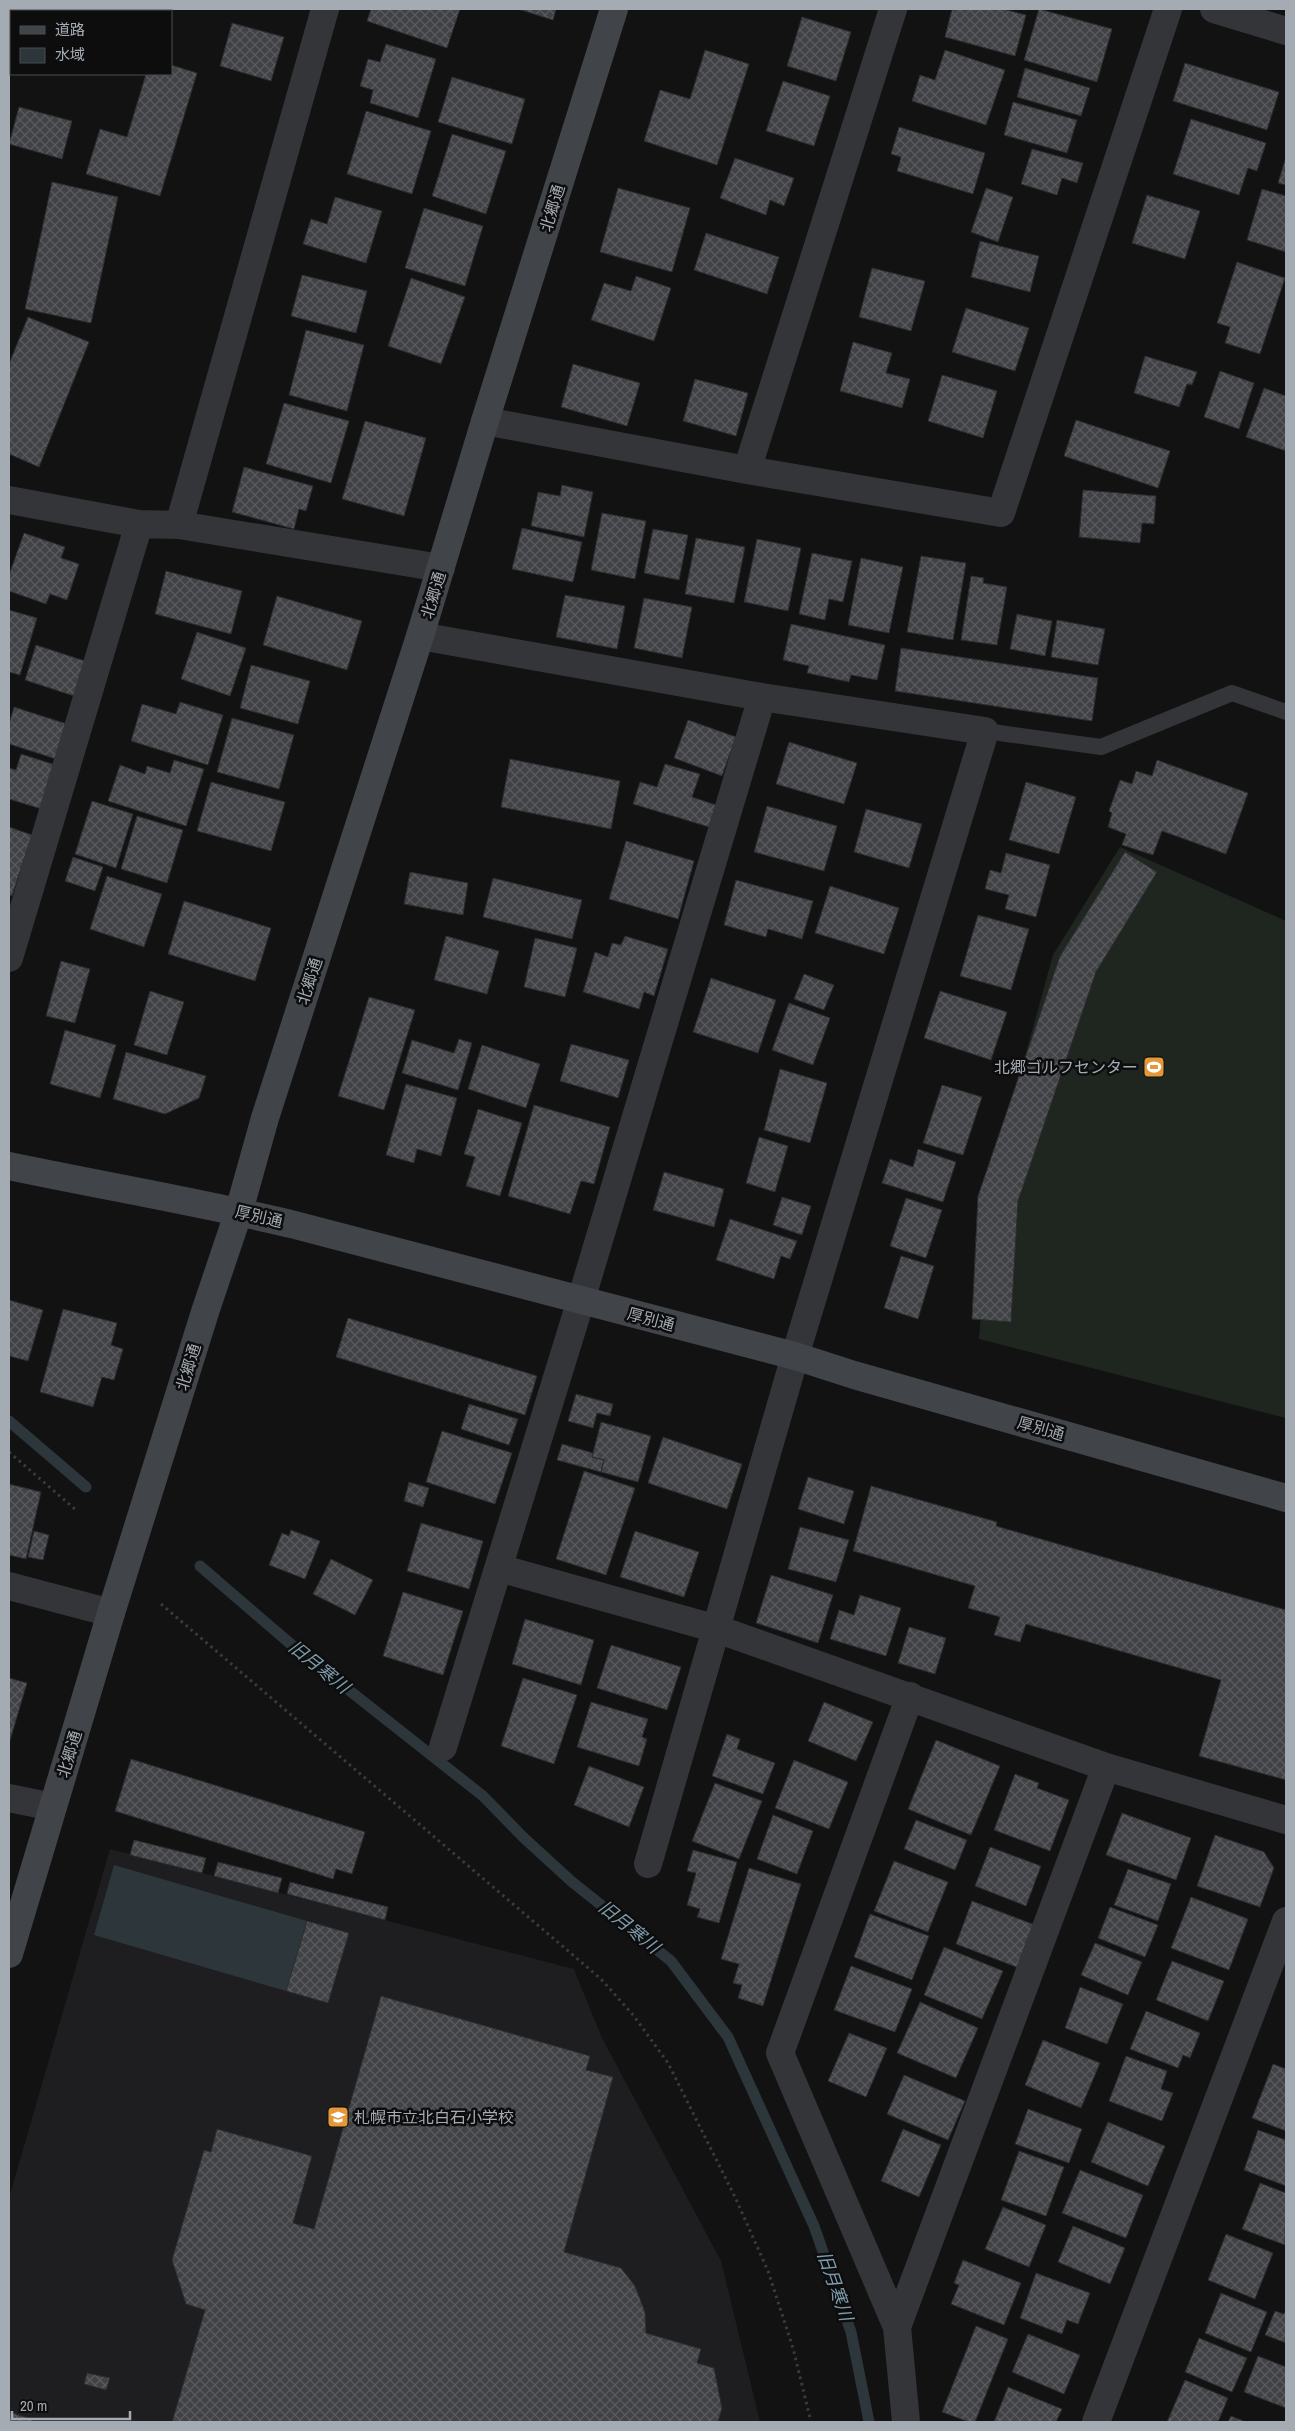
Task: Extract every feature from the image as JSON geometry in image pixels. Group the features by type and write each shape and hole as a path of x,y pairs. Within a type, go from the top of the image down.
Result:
{"street":[{"path":"179,524 324,9"},
{"name":"北郷通","path":"9,1954 111,1613 202,1321 239,1211 265,1118 420,636 614,9"},
{"path":"747,470 893,9"},
{"path":"485,421 747,470 1001,514 1168,9"},
{"path":"1214,9 1286,31"},
{"path":"9,500 139,524 179,524 441,568"},
{"path":"9,958 139,524"},
{"path":"420,636 762,697 985,731 795,1356 648,1864"},
{"path":"443,1747 581,1300 762,697"},
{"name":"厚別通","path":"9,1166 154,1196 239,1211 795,1356 854,1375 1286,1498"},
{"path":"499,1568 717,1629 1106,1767 1286,1820"},
{"path":"9,1586 111,1613"},
{"path":"906,2422 897,2327 780,2054 910,1696"},
{"path":"897,2327 1106,1767"},
{"path":"9,1798 53,1807"},
{"path":"1096,2422 1286,1921"}],"lane":[{"path":"985,731 1101,747 1232,693 1286,712"}],"path":[{"path":"9,1452 76,1510"},
{"path":"160,1604 601,1979 634,2016 668,2063 735,2197 770,2280 793,2348 811,2422"}],"shaded area":[{"name":"北郷ゴルフセンター","path":"1120,847 1286,921 1286,1418 979,1339 991,1179 1053,955"},
{"name":"札幌市立北白石小学校","path":"110,1849 574,1969 601,2036 721,2261 760,2422 9,2422 9,2198"}],"water":[{"path":"114,1865 307,1921 286,1991 94,1935"}],"building":[{"path":"371,9 460,9 447,48 367,21"},
{"path":"518,9 556,9 553,20"},
{"path":"952,9 1003,9 1026,15 1015,56 945,37"},
{"path":"1039,9 1112,29 1097,82 1024,60"},
{"path":"802,17 851,32 836,81 787,66"},
{"path":"232,23 284,37 271,81 220,66"},
{"path":"386,44 436,59 418,118 370,103 373,90 360,86 368,59 380,62"},
{"path":"705,50 749,64 717,165 644,141 660,90 690,99"},
{"path":"945,50 1005,70 986,125 912,101 920,75 935,80"},
{"path":"1185,63 1279,92 1267,130 1173,101"},
{"path":"172,65 197,73 160,196 86,174 100,129 127,137 146,75 172,75"},
{"path":"1025,68 1090,88 1081,116 1017,97"},
{"path":"452,77 525,99 512,144 438,122"},
{"path":"783,81 830,96 814,146 766,131"},
{"path":"1013,102 1077,120 1067,153 1004,135"},
{"path":"19,107 72,121 62,159 9,144"},
{"path":"366,111 431,131 412,194 347,174"},
{"path":"1191,119 1266,143 1257,171 1248,168 1239,195 1173,174"},
{"path":"899,127 985,153 973,194 897,171 901,157 891,154"},
{"path":"452,134 506,151 486,214 432,196"},
{"path":"1032,149 1083,163 1077,183 1062,178 1057,195 1021,184"},
{"path":"1286,157 1286,185 1278,183"},
{"path":"735,158 794,178 784,206 770,200 766,215 720,198"},
{"path":"52,182 118,197 91,323 25,309"},
{"path":"618,188 690,208 672,272 600,252"},
{"path":"986,188 1013,197 998,242 971,232"},
{"path":"1262,189 1286,196 1286,252 1247,240"},
{"path":"1147,195 1200,211 1185,259 1132,243"},
{"path":"335,197 382,211 366,263 303,244 311,219 327,224"},
{"path":"424,208 483,226 465,286 405,268"},
{"path":"706,233 779,257 767,294 694,270"},
{"path":"980,241 1039,256 1030,292 971,277"},
{"path":"1237,262 1285,278 1260,354 1225,343 1230,327 1217,323"},
{"path":"872,268 925,281 911,331 859,317"},
{"path":"302,275 367,291 356,333 291,316"},
{"path":"636,276 671,288 654,341 591,320 604,283 631,291"},
{"path":"411,278 465,297 441,364 388,346"},
{"path":"966,308 1029,328 1015,371 952,352"},
{"path":"28,317 89,342 39,467 9,454 9,364"},
{"path":"306,330 364,345 347,411 289,395"},
{"path":"853,342 892,353 886,373 910,379 902,408 840,391"},
{"path":"1145,356 1197,372 1192,385 1187,384 1179,407 1134,393"},
{"path":"573,364 640,383 627,426 561,407"},
{"path":"1220,371 1254,383 1239,429 1204,417"},
{"path":"942,375 997,391 983,438 928,421"},
{"path":"695,379 748,393 736,436 683,421"},
{"path":"1264,388 1286,396 1286,451 1246,437"},
{"path":"284,403 349,421 331,483 266,464"},
{"path":"1076,420 1170,451 1158,488 1064,456"},
{"path":"365,421 426,438 404,516 342,499"},
{"path":"244,467 313,486 306,511 299,509 294,529 232,512"},
{"path":"562,485 593,492 584,537 531,526 538,492 560,496"},
{"path":"1083,490 1156,496 1154,524 1142,523 1140,543 1079,537"},
{"path":"602,513 646,521 635,579 591,570"},
{"path":"522,528 582,542 573,582 512,569"},
{"path":"653,529 688,535 679,580 644,573"},
{"path":"24,533 65,547 61,558 79,564 67,600 50,594 46,604 9,591 9,575"},
{"path":"696,538 745,547 734,603 685,594"},
{"path":"757,539 801,548 788,611 744,602"},
{"path":"812,553 852,561 843,602 829,599 825,620 799,614"},
{"path":"921,556 966,563 953,640 907,632"},
{"path":"861,558 903,567 889,633 848,625"},
{"path":"166,571 242,591 231,634 155,614"},
{"path":"971,576 984,578 983,583 1007,587 997,645 961,640"},
{"path":"565,595 625,606 617,649 556,637"},
{"path":"277,596 362,621 347,670 263,645"},
{"path":"644,598 692,607 682,658 634,648"},
{"path":"9,610 37,618 20,675 9,672"},
{"path":"1017,614 1052,621 1045,656 1010,649"},
{"path":"1057,620 1105,629 1098,665 1051,657"},
{"path":"791,624 885,645 877,680 851,675 849,682 807,673 809,666 783,660"},
{"path":"197,632 246,648 230,696 181,679"},
{"path":"36,645 91,663 80,698 25,680"},
{"path":"901,648 1098,678 1092,721 895,691"},
{"path":"251,665 310,681 298,724 240,708"},
{"path":"180,702 223,715 208,765 131,741 142,704 176,714"},
{"path":"14,707 67,724 56,759 9,744 9,724"},
{"path":"232,718 294,735 279,789 217,772"},
{"path":"688,720 736,737 722,776 674,758"},
{"path":"789,742 857,763 844,804 776,784"},
{"path":"21,754 59,766 45,810 9,799 9,768 16,770"},
{"path":"510,759 620,781 611,829 501,807"},
{"path":"174,760 204,769 186,826 108,801 120,765 145,774 147,766 170,773"},
{"path":"1157,760 1248,793 1226,854 1162,831 1153,855 1122,845 1126,834 1108,827 1112,813 1109,811 1120,780 1132,784 1136,771 1152,776"},
{"path":"665,764 700,774 692,797 716,805 709,827 633,804 640,782 657,787"},
{"path":"211,782 285,802 271,851 197,831"},
{"path":"1026,782 1076,797 1059,854 1009,840"},
{"path":"92,801 133,814 116,868 75,854"},
{"path":"767,806 837,826 824,871 754,852"},
{"path":"866,809 922,824 909,868 854,852"},
{"path":"137,816 183,830 167,883 121,869"},
{"path":"9,827 32,835 12,896 9,895"},
{"path":"626,841 694,861 678,919 609,899"},
{"path":"1125,852 1157,872 1096,972 1018,1201 1011,1322 972,1319 978,1196 1060,956"},
{"path":"1006,853 1050,865 1036,917 1005,909 1009,895 985,889 990,870 1001,873"},
{"path":"73,857 103,867 95,891 65,881"},
{"path":"410,872 468,883 463,915 404,904"},
{"path":"107,876 162,894 144,947 90,929"},
{"path":"493,878 582,900 572,939 483,917"},
{"path":"736,880 813,901 802,939 768,929 766,937 724,925"},
{"path":"830,886 899,908 884,954 815,933"},
{"path":"184,901 271,928 255,981 168,954"},
{"path":"978,915 1029,929 1011,990 960,976"},
{"path":"446,936 499,951 487,994 434,980"},
{"path":"625,936 668,949 654,996 644,992 639,1009 583,992 595,952 608,957 612,943 621,945"},
{"path":"535,938 577,948 565,997 524,987"},
{"path":"61,961 90,969 75,1023 46,1016"},
{"path":"804,974 834,985 824,1010 794,999"},
{"path":"711,978 776,1000 758,1053 693,1032"},
{"path":"150,991 184,1002 167,1055 134,1045"},
{"path":"940,991 1007,1012 991,1060 924,1038"},
{"path":"369,997 415,1010 384,1110 338,1096"},
{"path":"789,1003 830,1018 813,1065 772,1050"},
{"path":"65,1030 116,1045 100,1098 50,1084"},
{"path":"459,1039 472,1043 458,1090 402,1073 412,1040 454,1053"},
{"path":"571,1044 629,1060 618,1098 560,1081"},
{"path":"482,1045 540,1064 526,1108 468,1089"},
{"path":"126,1052 206,1076 199,1098 165,1114 113,1099"},
{"path":"780,1069 827,1083 810,1143 764,1130"},
{"path":"406,1084 457,1098 441,1156 417,1149 414,1163 386,1155"},
{"path":"942,1085 982,1097 963,1155 923,1143"},
{"path":"534,1105 610,1127 594,1184 581,1181 570,1214 508,1196"},
{"path":"478,1109 522,1123 500,1196 466,1186 475,1157 464,1154"},
{"path":"759,1137 788,1146 775,1192 746,1183"},
{"path":"918,1149 956,1162 943,1202 882,1183 890,1159 913,1167"},
{"path":"664,1172 724,1189 714,1227 653,1210"},
{"path":"782,1197 811,1206 802,1235 773,1225"},
{"path":"906,1198 942,1210 926,1258 890,1246"},
{"path":"730,1219 797,1241 790,1259 781,1256 774,1279 716,1260"},
{"path":"901,1256 934,1266 918,1319 884,1308"},
{"path":"9,1300 43,1310 28,1361 9,1356"},
{"path":"63,1309 117,1323 111,1345 123,1349 114,1380 102,1377 93,1407 40,1392"},
{"path":"348,1318 537,1376 525,1415 336,1357"},
{"path":"576,1394 613,1404 610,1416 597,1413 593,1428 568,1421"},
{"path":"469,1404 518,1419 509,1445 461,1429"},
{"path":"601,1422 651,1436 638,1482 601,1472 604,1460 592,1457"},
{"path":"442,1431 512,1453 495,1504 426,1482"},
{"path":"663,1437 742,1464 727,1509 648,1483"},
{"path":"562,1444 593,1453 592,1457 604,1460 601,1472 557,1460"},
{"path":"584,1471 635,1488 606,1575 556,1559"},
{"path":"808,1477 854,1491 844,1524 798,1509"},
{"path":"409,1482 429,1488 423,1507 404,1501"},
{"path":"9,1484 41,1492 26,1559 9,1555"},
{"path":"871,1486 997,1522 996,1526 1286,1610 1286,1780 1199,1756 1221,1680 1026,1624 1020,1642 994,1635 1000,1617 968,1608 975,1586 853,1551"},
{"path":"421,1523 483,1541 469,1589 407,1571"},
{"path":"800,1527 849,1540 836,1582 788,1569"},
{"path":"291,1530 320,1541 305,1579 269,1565 282,1533 289,1536"},
{"path":"34,1531 49,1535 43,1560 28,1557"},
{"path":"635,1531 699,1552 684,1597 620,1577"},
{"path":"331,1559 373,1580 355,1615 313,1594"},
{"path":"771,1575 833,1595 818,1643 756,1623"},
{"path":"403,1592 463,1611 443,1675 383,1656"},
{"path":"860,1595 901,1608 886,1656 830,1639 839,1610 854,1615"},
{"path":"525,1619 594,1640 581,1685 512,1664"},
{"path":"909,1627 946,1638 935,1674 898,1663"},
{"path":"611,1645 681,1667 667,1710 597,1688"},
{"path":"9,1678 27,1683 9,1744"},
{"path":"523,1678 577,1695 554,1764 501,1746"},
{"path":"591,1702 648,1719 642,1737 647,1739 639,1766 577,1747"},
{"path":"824,1702 873,1722 856,1761 808,1741"},
{"path":"727,1734 740,1739 737,1749 775,1763 763,1794 712,1776"},
{"path":"936,1740 1000,1766 971,1835 908,1809"},
{"path":"131,1759 365,1832 352,1874 336,1869 333,1879 115,1811"},
{"path":"794,1760 848,1782 829,1829 775,1808"},
{"path":"589,1766 644,1787 629,1827 574,1805"},
{"path":"1015,1774 1039,1783 1037,1788 1069,1800 1050,1851 994,1830"},
{"path":"715,1783 762,1801 739,1859 692,1841"},
{"path":"1122,1813 1191,1838 1176,1880 1106,1855"},
{"path":"773,1815 813,1831 797,1874 757,1859"},
{"path":"916,1820 967,1840 955,1870 904,1849"},
{"path":"1215,1835 1264,1852 1274,1868 1260,1907 1197,1886"},
{"path":"134,1840 206,1858 202,1873 130,1855"},
{"path":"990,1847 1041,1866 1026,1906 975,1886"},
{"path":"693,1850 737,1862 719,1923 697,1917 700,1909 687,1905 696,1873 687,1871"},
{"path":"894,1861 948,1882 928,1932 874,1911"},
{"path":"218,1862 282,1878 278,1893 214,1876"},
{"path":"749,1868 801,1884 763,2006 738,1998 742,1985 733,1983 739,1964 721,1959"},
{"path":"1128,1869 1171,1884 1158,1921 1114,1905"},
{"path":"290,1882 388,1907 385,1920 287,1894"},
{"path":"1191,1897 1248,1919 1229,1970 1171,1948"},
{"path":"972,1901 1035,1925 1019,1968 956,1944"},
{"path":"1110,1907 1158,1925 1145,1957 1098,1938"},
{"path":"870,1914 929,1936 912,1980 854,1957"},
{"path":"307,1921 349,1933 328,2003 286,1991"},
{"path":"1095,1943 1142,1962 1128,1995 1081,1975"},
{"path":"944,1947 1003,1971 982,2019 924,1995"},
{"path":"1172,1961 1224,1981 1208,2021 1156,2000"},
{"path":"851,1966 912,1989 895,2032 834,2010"},
{"path":"1080,1987 1123,2004 1107,2044 1065,2028"},
{"path":"381,1996 590,2056 586,2070 613,2077 564,2252 621,2268 635,2286 645,2312 646,2333 701,2349 697,2363 714,2368 722,2408 718,2422 172,2422 205,2310 186,2304 172,2260 204,2150 211,2152 217,2129 312,2156 293,2223 314,2229"},
{"path":"920,2002 978,2028 956,2078 897,2053"},
{"path":"1146,2011 1200,2033 1190,2058 1183,2055 1178,2068 1130,2049"},
{"path":"849,2033 887,2048 866,2097 828,2081"},
{"path":"1043,2040 1100,2063 1081,2108 1025,2085"},
{"path":"1126,2056 1167,2071 1161,2089 1173,2093 1162,2121 1109,2101"},
{"path":"1273,2064 1286,2069 1286,2131 1252,2118"},
{"path":"904,2075 965,2101 948,2140 887,2114"},
{"path":"1028,2109 1082,2129 1069,2163 1015,2144"},
{"path":"1108,2122 1165,2146 1148,2186 1091,2162"},
{"path":"903,2129 941,2145 919,2197 881,2181"},
{"path":"1258,2130 1286,2140 1286,2186 1244,2170"},
{"path":"1019,2151 1064,2167 1046,2216 1001,2200"},
{"path":"1080,2170 1143,2195 1126,2238 1062,2213"},
{"path":"1260,2183 1286,2193 1285,2245 1242,2229"},
{"path":"1003,2207 1046,2225 1029,2267 985,2249"},
{"path":"1073,2226 1125,2248 1110,2284 1058,2262"},
{"path":"1226,2234 1273,2253 1255,2299 1208,2280"},
{"path":"963,2260 1021,2283 1004,2325 951,2304 959,2285 954,2283"},
{"path":"1036,2273 1090,2293 1078,2324 1067,2320 1062,2334 1020,2318"},
{"path":"1221,2293 1267,2312 1251,2352 1205,2333"},
{"path":"1286,2309 1286,2343 1265,2335 1275,2311 1284,2314"},
{"path":"976,2326 1008,2339 975,2422 969,2422 942,2412"},
{"path":"1028,2334 1080,2355 1064,2394 1012,2372"},
{"path":"1199,2338 1247,2358 1232,2392 1185,2372"},
{"path":"1258,2356 1286,2367 1286,2408 1244,2392"},
{"path":"87,2373 110,2378 106,2390 84,2384"},
{"path":"1185,2380 1228,2398 1218,2422 1167,2422"},
{"path":"1008,2387 1062,2409 1056,2422 994,2422"},
{"path":"9,2412 32,2419 31,2422 9,2422"},
{"path":"1231,2416 1246,2422 1228,2422"}],"waterway":[{"name":"旧月寒川","path":"9,1421 86,1487"},
{"name":"旧月寒川","path":"200,1566 293,1646 483,1796 523,1837 571,1881 671,1961 728,2037 814,2226 851,2332 869,2422"}],"place":[{"name":"北郷ゴルフセンター","path":"1154,1067"},
{"name":"札幌市立北白石小学校","path":"338,2117"}]}
